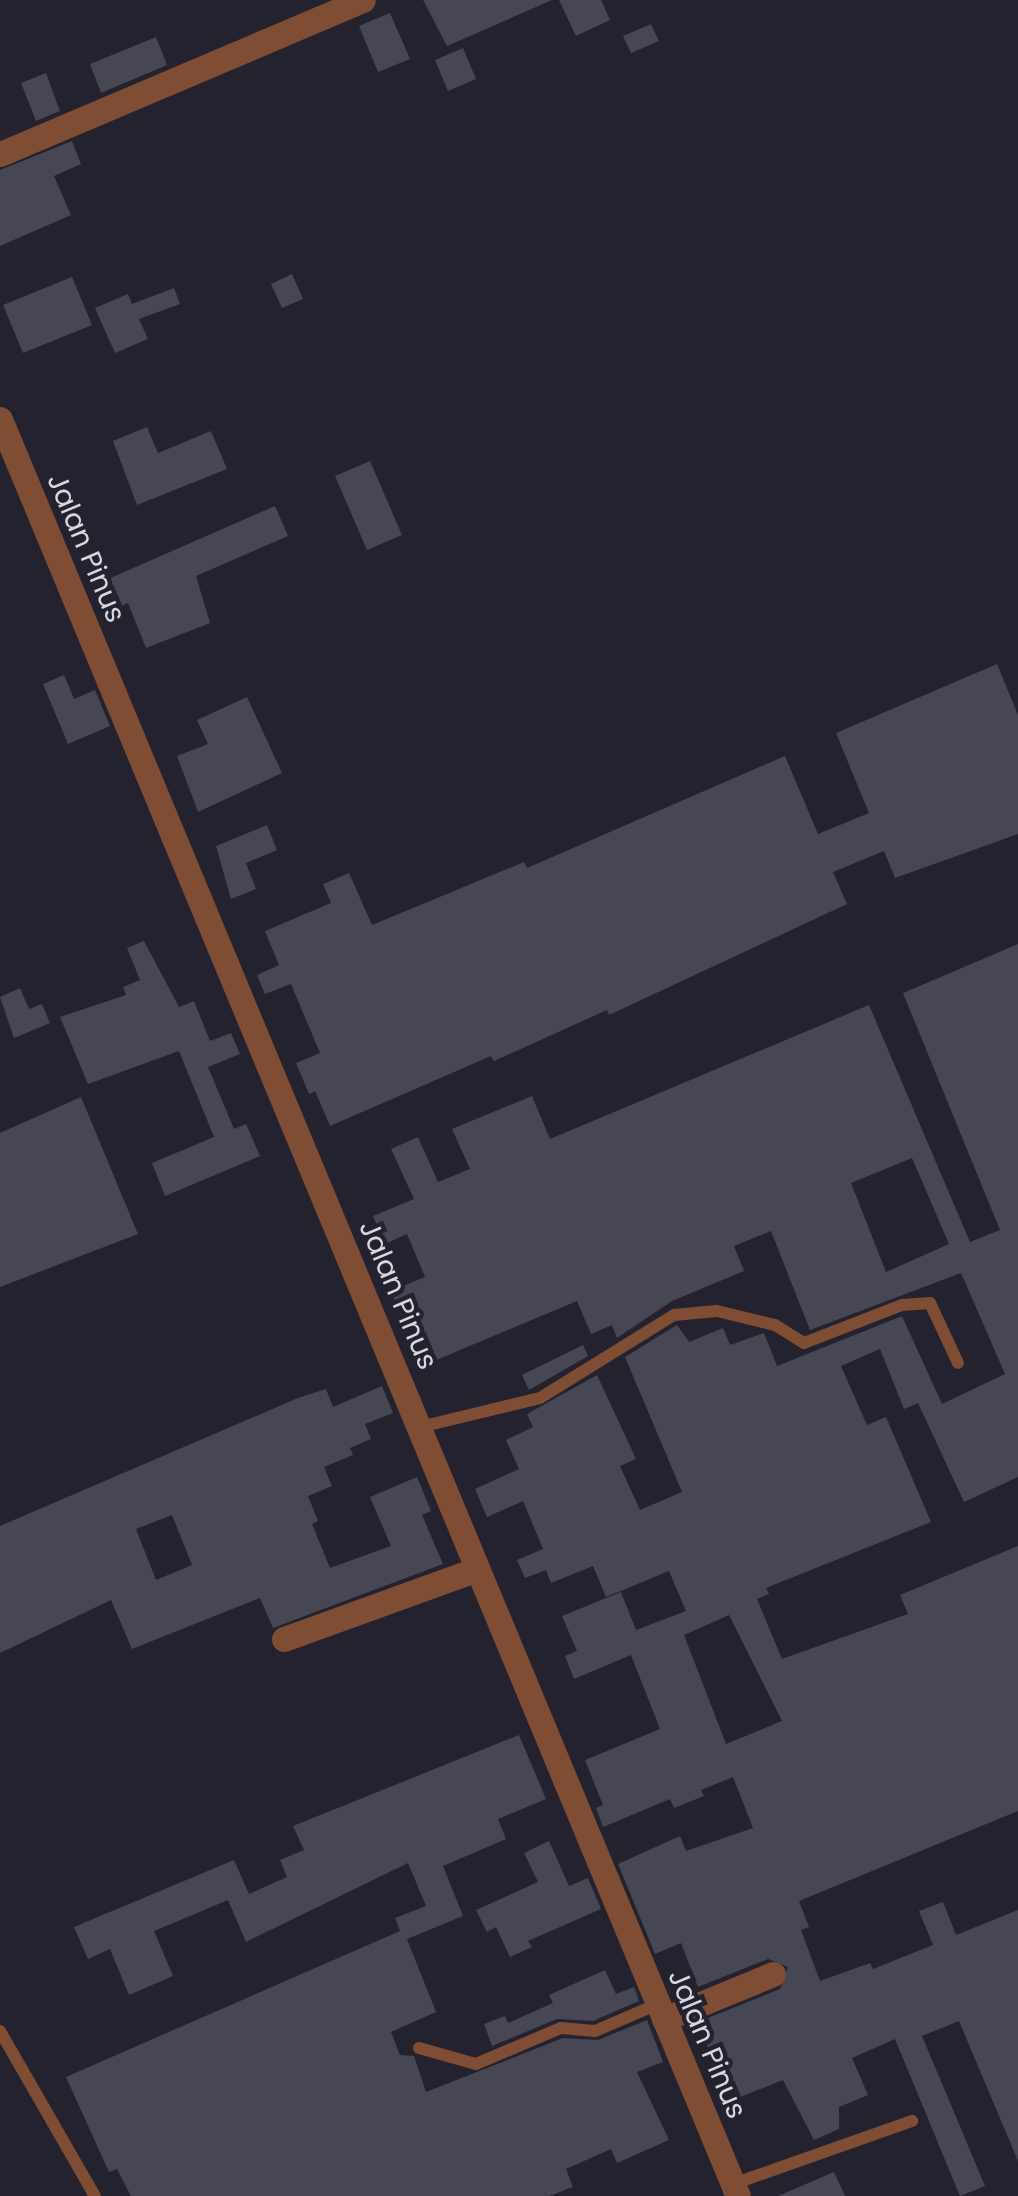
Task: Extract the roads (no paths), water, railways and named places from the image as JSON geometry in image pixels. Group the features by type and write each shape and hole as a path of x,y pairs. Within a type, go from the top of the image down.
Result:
{"street":[{"path":"0,154 363,0"},
{"name":"Jalan Pinus","path":"0,419 735,2190"},
{"path":"284,1639 477,1570"},
{"path":"661,2011 773,1974"}],"lane":[{"path":"420,1427 540,1398 674,1315 717,1311 774,1326 804,1343 902,1305 930,1303 958,1363"},
{"path":"419,2048 476,2064 560,2028 595,2031 661,2011"},
{"path":"0,2032 95,2196"},
{"path":"735,2190 912,2121"}]}
